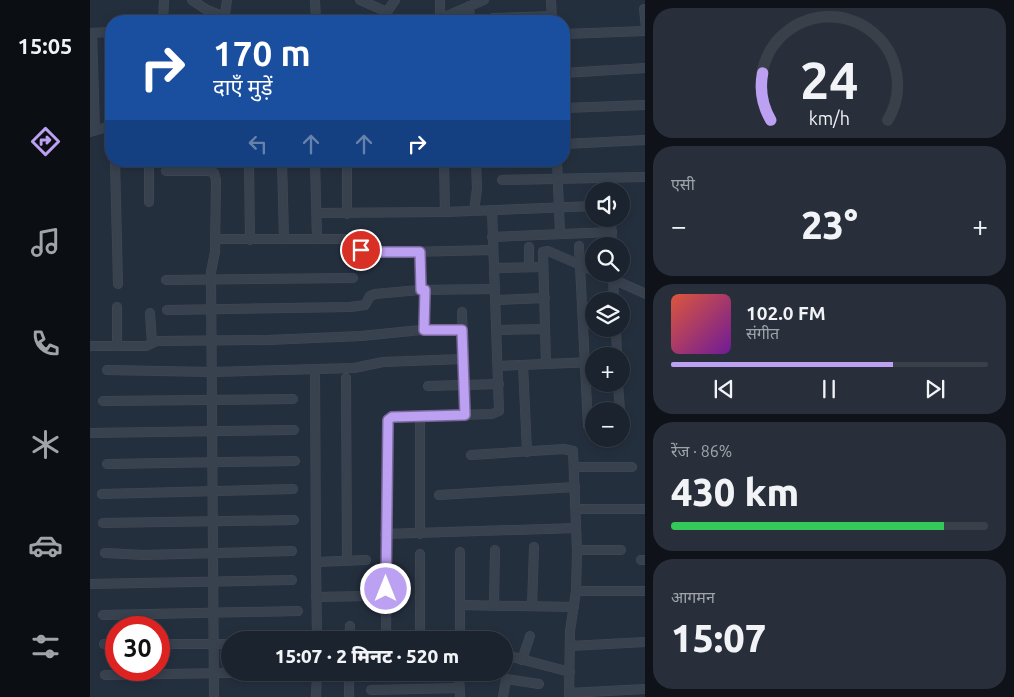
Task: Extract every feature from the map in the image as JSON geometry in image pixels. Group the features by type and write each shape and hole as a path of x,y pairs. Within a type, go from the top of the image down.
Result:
{"street":[{"path":"163,15 164,0"},
{"path":"192,0 216,15"},
{"path":"225,15 227,0"},
{"path":"315,0 316,15"},
{"path":"360,0 377,4 387,12 395,0"},
{"path":"438,15 440,0"},
{"path":"449,15 484,0"},
{"path":"551,0 552,15"},
{"path":"570,34 645,30 644,9"},
{"path":"105,32 91,33 92,131 105,128"},
{"path":"570,73 645,68"},
{"path":"570,108 645,105"},
{"path":"570,144 645,140"},
{"path":"115,167 118,284"},
{"path":"149,167 149,202"},
{"path":"249,167 250,240"},
{"path":"282,167 284,239"},
{"path":"315,167 317,239"},
{"path":"346,167 347,214"},
{"path":"444,167 445,212"},
{"path":"474,211 477,189 476,167"},
{"path":"557,167 560,234"},
{"path":"166,171 209,171 216,176 216,239 211,279 214,697"},
{"path":"502,180 645,177 645,185"},
{"path":"316,213 445,212 585,206"},
{"path":"386,631 385,534 388,420 392,417 497,413 500,407 492,210"},
{"path":"612,227 612,237"},
{"path":"492,237 612,232"},
{"path":"216,239 356,239 360,241 361,250 365,252 493,250"},
{"path":"579,246 588,347"},
{"path":"529,247 530,267"},
{"path":"546,364 543,253 546,250 585,268"},
{"path":"420,252 424,330"},
{"path":"494,268 543,266"},
{"path":"166,280 353,278"},
{"path":"624,282 645,294"},
{"path":"167,310 350,307 364,304 368,298 375,294 423,290 495,290"},
{"path":"496,300 544,298"},
{"path":"117,307 117,346"},
{"path":"462,312 465,415"},
{"path":"150,314 152,343"},
{"path":"497,330 545,329"},
{"path":"90,346 146,346 157,341 351,336 424,330 462,330"},
{"path":"107,370 212,372 315,369 358,367 383,362 463,359"},
{"path":"498,366 585,362"},
{"path":"523,365 527,452"},
{"path":"315,369 317,631"},
{"path":"346,378 347,561"},
{"path":"428,386 499,384"},
{"path":"103,401 293,399"},
{"path":"420,416 420,534"},
{"path":"90,433 294,430"},
{"path":"471,455 570,449 574,455 575,468 577,550 576,591 570,646 569,695 642,692"},
{"path":"108,464 294,460"},
{"path":"575,468 632,467"},
{"path":"439,494 575,487"},
{"path":"102,494 293,489"},
{"path":"576,509 645,509"},
{"path":"103,523 294,520"},
{"path":"385,534 576,528"},
{"path":"532,606 534,547"},
{"path":"494,606 495,550"},
{"path":"577,550 621,550"},
{"path":"105,553 292,551"},
{"path":"460,552 460,631"},
{"path":"420,554 420,631"},
{"path":"316,562 366,560"},
{"path":"90,584 292,580"},
{"path":"576,591 645,591"},
{"path":"316,597 367,596"},
{"path":"460,605 574,607"},
{"path":"103,615 298,611"},
{"path":"350,626 350,631"},
{"path":"522,660 530,636"},
{"path":"570,646 645,642"},
{"path":"170,644 221,644"},
{"path":"513,657 570,672"},
{"path":"170,674 221,674"},
{"path":"503,697 506,679 539,684"},
{"path":"316,681 316,697"},
{"path":"349,681 349,697"},
{"path":"371,690 459,692"}],"route":[{"path":"361,250 362,252 420,252 421,290 425,290 424,330 462,330 465,415 392,417 388,420 386,589"}]}
